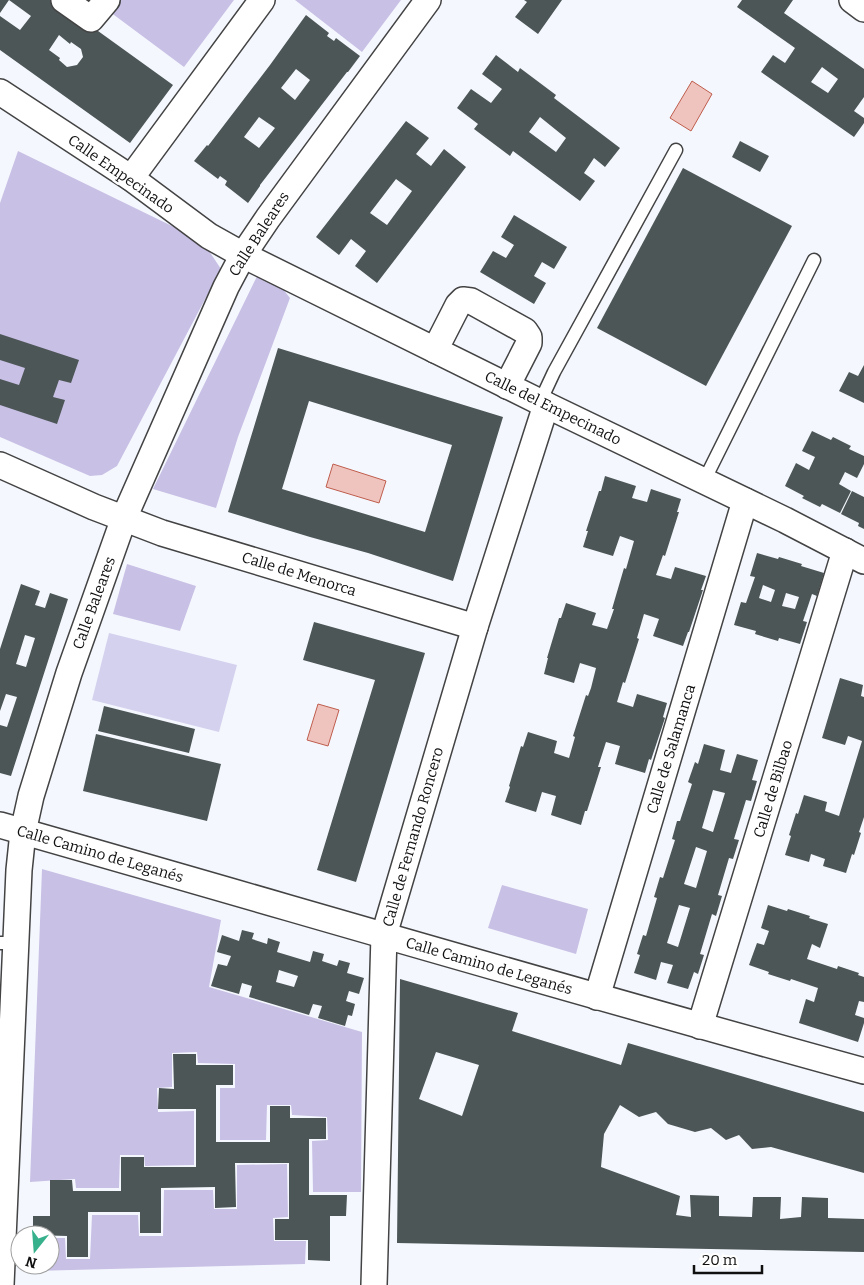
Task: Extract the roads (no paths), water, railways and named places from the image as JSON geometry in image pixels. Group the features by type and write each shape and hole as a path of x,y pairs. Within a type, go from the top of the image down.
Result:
{"street":[{"path":"64,0 91,19 107,0"},
{"path":"131,178 262,0"},
{"name":"Calle Baleares","path":"1,1285 8,943 19,870 12,829 31,796 69,673 124,518 226,287 243,255 268,218 428,0"},
{"path":"852,0 864,9"},
{"name":"Calle Empecinado","path":"0,92 131,178 210,236 243,255"},
{"name":"Calle del Empecinado","path":"243,255 854,556"},
{"path":"435,350 458,305 463,300 471,301 525,331 529,337 529,343 507,386"},
{"name":"Calle de Fernando Roncero","path":"374,1285 384,935 543,404"},
{"name":"Calle de Menorca","path":"0,466 94,507 162,533 475,627"},
{"name":"Calle de Salamanca","path":"597,997 745,501"},
{"name":"Calle de Bilbao","path":"700,1026 854,556"},
{"name":"Calle Camino de Leganés","path":"12,829 597,997 864,1071"}],"lane":[{"path":"543,404 559,364 676,150"},
{"path":"704,481 814,260"}]}
